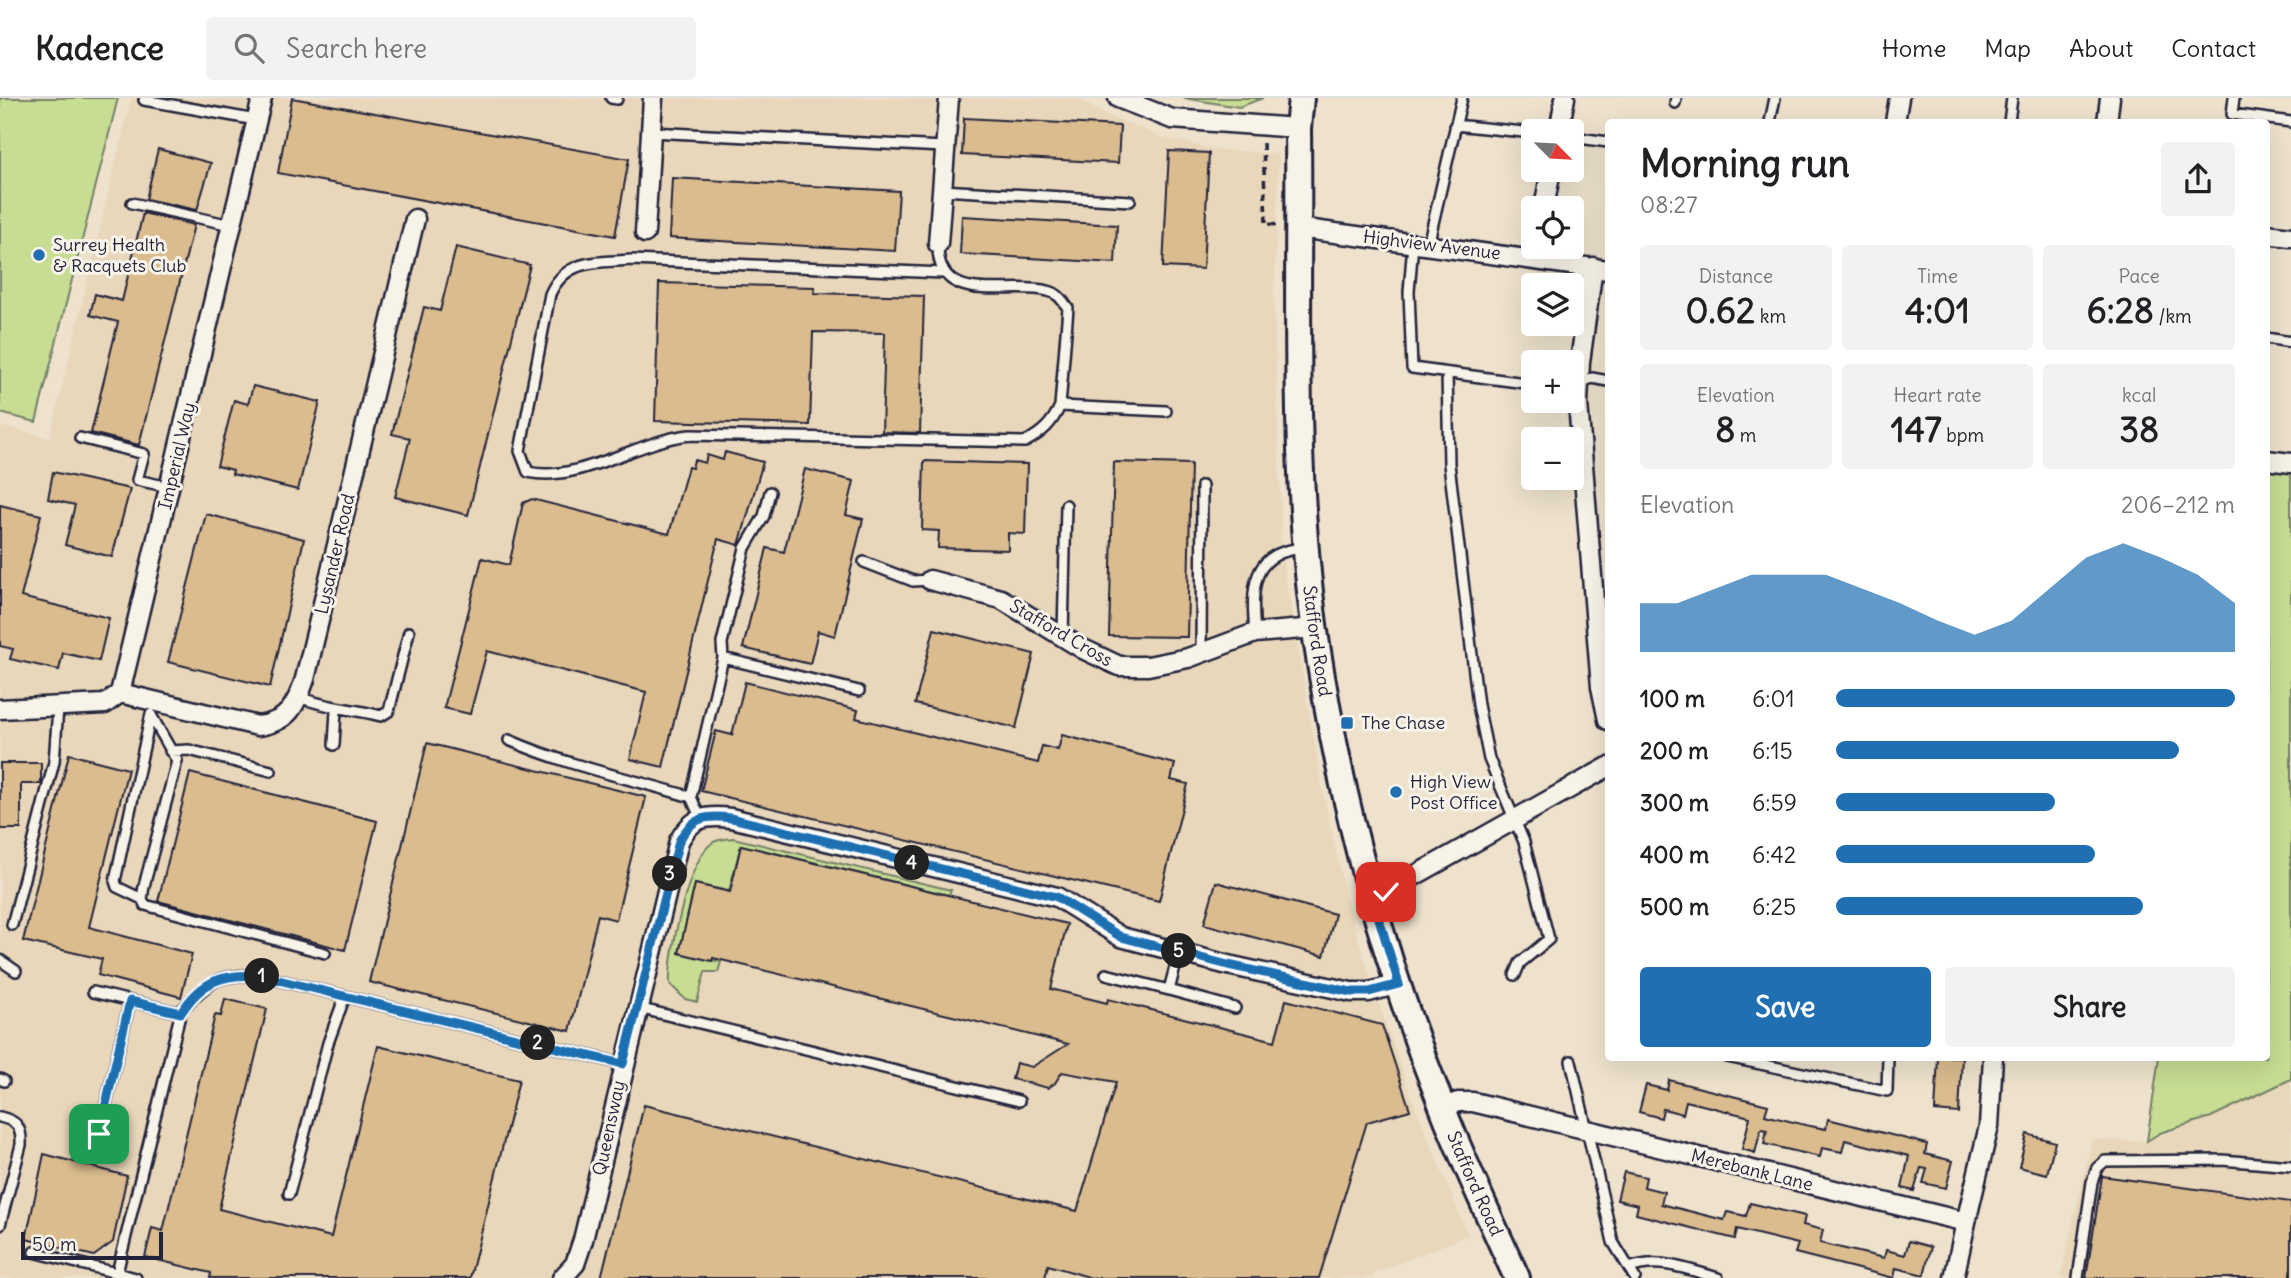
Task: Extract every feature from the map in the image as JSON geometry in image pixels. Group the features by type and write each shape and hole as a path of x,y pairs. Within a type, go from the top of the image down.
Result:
{"main road":[{"name":"Stafford Road","path":"1301,98 1298,128 1298,391 1307,548 1315,628 1346,794 1373,899 1399,984 1442,1108 1517,1278"}],"street":[{"name":"Imperial Way","path":"120,693 262,98"},
{"path":"645,233 653,98"},
{"path":"938,244 943,147 949,98"},
{"path":"1118,98 1171,119 1298,128"},
{"path":"1561,119 1565,98"},
{"path":"1896,119 1899,98"},
{"path":"2107,119 2110,98"},
{"name":"Lysander Road","path":"120,693 153,708 258,726 277,723 290,713 299,697 415,219"},
{"name":"Highview Avenue","path":"1298,228 1420,244 1521,251"},
{"path":"2270,234 2291,237"},
{"name":"Highview Avenue","path":"1563,259 1601,269"},
{"path":"1583,350 1601,269"},
{"path":"1577,413 1601,687 1605,706"},
{"path":"2270,460 2291,463"},
{"name":"Stafford Cross","path":"930,580 1001,599 1119,666 1148,666 1201,653 1255,633 1315,628"},
{"path":"0,709 104,704 120,693"},
{"path":"1373,899 1605,769"},
{"path":"700,817 731,818 1057,897 1121,937 1342,991 1369,992 1399,984"},
{"name":"Queensway","path":"562,1278 575,1264 583,1240 636,1007 679,841 685,828 700,817"},
{"path":"1954,1278 1989,1126 1993,1061"},
{"name":"Merebank Lane","path":"1442,1108 1464,1101 1473,1102 1966,1222"}],"lane":[{"path":"1462,98 1409,292 1412,368 1521,382"},
{"path":"1771,119 1775,98"},
{"path":"2008,119 2012,98"},
{"path":"2231,118 2234,98"},
{"path":"144,100 256,120"},
{"path":"2270,121 2291,122"},
{"path":"1455,125 1521,132"},
{"path":"651,132 943,147"},
{"path":"1584,139 1605,142"},
{"path":"942,190 1130,201"},
{"path":"132,203 231,225"},
{"path":"938,244 938,257 943,273"},
{"path":"631,260 943,273 978,290 1047,290 1060,296 1068,308 1060,406 1054,421 1040,434 1025,442 690,435 666,437 571,471 552,475 528,472 523,464 520,451 550,294 557,278 580,265 631,260"},
{"path":"2270,339 2291,342"},
{"path":"1447,373 1450,464 1478,705 1489,759 1516,821 1549,939 1520,963 1515,975"},
{"path":"1584,381 1592,378 1605,380"},
{"path":"1060,406 1166,411"},
{"path":"80,438 144,454 137,480 169,488"},
{"path":"1201,653 1202,486"},
{"path":"700,817 691,797 723,658 722,643 745,548 764,516 770,492"},
{"path":"1063,636 1066,505"},
{"path":"1255,633 1255,603 1261,570 1278,551 1307,548"},
{"path":"864,562 913,581 930,580"},
{"path":"299,697 336,710 358,710 381,716 389,712 409,632"},
{"path":"723,658 859,691"},
{"path":"12,925 54,762 58,708"},
{"path":"142,899 177,761 170,751 153,708"},
{"path":"153,708 115,881 117,887 142,899 151,909 326,953"},
{"path":"334,745 336,710"},
{"path":"509,740 547,757 582,765 607,776 691,797"},
{"path":"170,751 189,750 271,771"},
{"path":"1169,990 1179,951"},
{"path":"0,960 16,971"},
{"path":"117,1273 181,1013 204,985 232,974 262,976 623,1064"},
{"path":"1107,974 1235,1008"},
{"path":"93,992 181,1013"},
{"path":"289,1194 328,1042 345,996"},
{"path":"99,1134 130,1001"},
{"path":"636,1007 1019,1101"},
{"path":"1571,1061 1613,1242 1635,1278"},
{"path":"1746,1061 1887,1091 1888,1061"},
{"path":"0,1116 18,1125 22,1131 21,1145 0,1225"},
{"path":"2078,1278 2092,1182 2097,1168 2105,1161 2222,1160 2291,1166"},
{"path":"34,1252 136,1278"},
{"path":"1630,1268 1645,1263 1660,1263 1718,1278"}],"path":[{"path":"1262,127 1266,224 1298,228"}],"shaded area":[{"path":"131,98 1076,98 1102,113 1164,138 1214,149 1279,154 1274,300 1282,556 1322,787 1346,898 1374,990 1413,1101 1468,1235 1374,1273 1374,1278 0,1278 0,426 50,438"},
{"path":"2291,1079 2291,1278 2060,1278 2092,1140 2147,1141 2211,1117"}],"green space":[{"name":"Surrey Health & Racquets Club","path":"0,98 118,98 36,422 0,413"},
{"path":"1183,98 1263,98 1239,107"},
{"path":"2270,460 2291,463 2291,1079 2211,1117 2160,1133 2147,1141 2158,1061 2270,1061"},
{"path":"733,838 951,890 949,895 741,845 729,891 695,884 679,953 721,962 718,972 705,972 697,1002 685,999 670,984 672,953 681,910 703,853 712,843"}],"building":[{"path":"292,98 629,159 615,236 278,173"},
{"path":"964,118 1120,126 1118,163 962,155"},
{"path":"158,149 211,163 197,210 146,199"},
{"path":"1169,151 1209,153 1203,269 1163,267"},
{"path":"672,178 899,191 895,251 669,238"},
{"path":"143,213 194,225 139,445 91,433 118,322 90,315 95,294 122,301"},
{"path":"962,216 1117,225 1115,263 960,254"},
{"path":"456,247 530,265 468,515 395,497 410,438 392,434 424,307 440,311"},
{"path":"659,283 815,287 814,293 924,296 920,433 882,432 885,333 813,332 810,425 655,421"},
{"path":"253,386 320,402 298,490 232,474 233,470 217,466 234,400 248,404"},
{"path":"725,452 763,462 739,545 718,539 663,767 630,759 646,692 487,651 470,714 444,708 482,558 509,565 523,503 532,499 669,534 688,467 692,468 694,460 705,463 707,455 723,460"},
{"path":"924,461 1027,464 1025,534 1008,533 1008,550 938,548 939,531 922,530"},
{"path":"1114,462 1191,464 1187,637 1109,636"},
{"path":"805,469 854,481 846,515 863,519 835,636 818,631 810,664 743,648 767,548 784,552"},
{"path":"53,472 130,489 112,557 65,545 75,505 48,499"},
{"path":"0,505 41,515 21,597 109,618 99,661 63,653 59,670 10,659 13,649 0,646"},
{"path":"206,514 304,539 270,687 168,662"},
{"path":"934,629 1034,654 1016,728 915,704"},
{"path":"745,682 858,710 856,718 1038,763 1042,746 1058,750 1062,735 1175,764 1171,780 1188,784 1159,901 701,791 716,731 732,735"},
{"path":"427,743 646,797 616,920 598,915 570,1031 369,982"},
{"path":"69,754 128,769 89,927 192,954 181,997 98,975 102,959 23,941"},
{"path":"0,763 41,763 41,784 21,784 21,829 0,829"},
{"path":"190,773 377,821 345,950 158,901"},
{"path":"741,845 1067,924 1051,989 1107,1003 1108,999 1275,1041 1286,1000 1382,1025 1410,1110 1367,1122 1319,1278 1092,1278 1048,1265 1045,1278 601,1278 644,1105 1077,1211 1116,1082 1062,1072 1048,1088 1012,1079 1016,1063 1032,1067 1068,1044 713,958 712,961 679,953 695,884 730,892"},
{"path":"1216,882 1335,914 1324,956 1204,924"},
{"path":"225,999 267,1009 219,1209 331,1237 378,1046 519,1080 470,1278 210,1278 211,1273 145,1257 152,1228 163,1231 215,1015 221,1016"},
{"path":"1938,1061 1962,1061 1959,1113 1935,1111"},
{"path":"1669,1080 1768,1105 1765,1115 1805,1125 1826,1129 1828,1119 1927,1144 1925,1154 1953,1161 1946,1188 1923,1183 1927,1169 1921,1168 1914,1191 1902,1188 1909,1156 1845,1140 1842,1152 1822,1148 1820,1157 1764,1144 1767,1130 1761,1129 1755,1153 1742,1149 1750,1117 1686,1101 1683,1114 1663,1109 1661,1118 1639,1112 1646,1085 1667,1090"},
{"path":"2027,1134 2055,1142 2047,1174 2019,1167"},
{"path":"44,1154 127,1176 113,1242 94,1256 26,1239"},
{"path":"1624,1172 1646,1177 1644,1187 1664,1192 1661,1204 1724,1220 1727,1212 1746,1216 1750,1203 1805,1216 1803,1225 1823,1230 1820,1243 1884,1258 1886,1250 1905,1255 1909,1241 1931,1247 1924,1275 1896,1268 1894,1278 1795,1253 1798,1244 1737,1229 1735,1239 1636,1214 1638,1205 1617,1200"},
{"path":"2102,1176 2291,1202 2291,1278 2086,1278"}],"place":[{"name":"Surrey Health & Racquets Club","path":"39,255"},
{"name":"The Chase","path":"1347,723"},
{"name":"High View Post Office","path":"1396,792"}],"route":[{"path":"99,1134 130,1001 181,1013 204,985 232,974 262,976 623,1064 679,841 685,828 700,817 731,818 1057,897 1074,905 1096,924 1121,937 1228,965 1351,992 1369,992 1399,984 1373,899 1386,892"}]}
